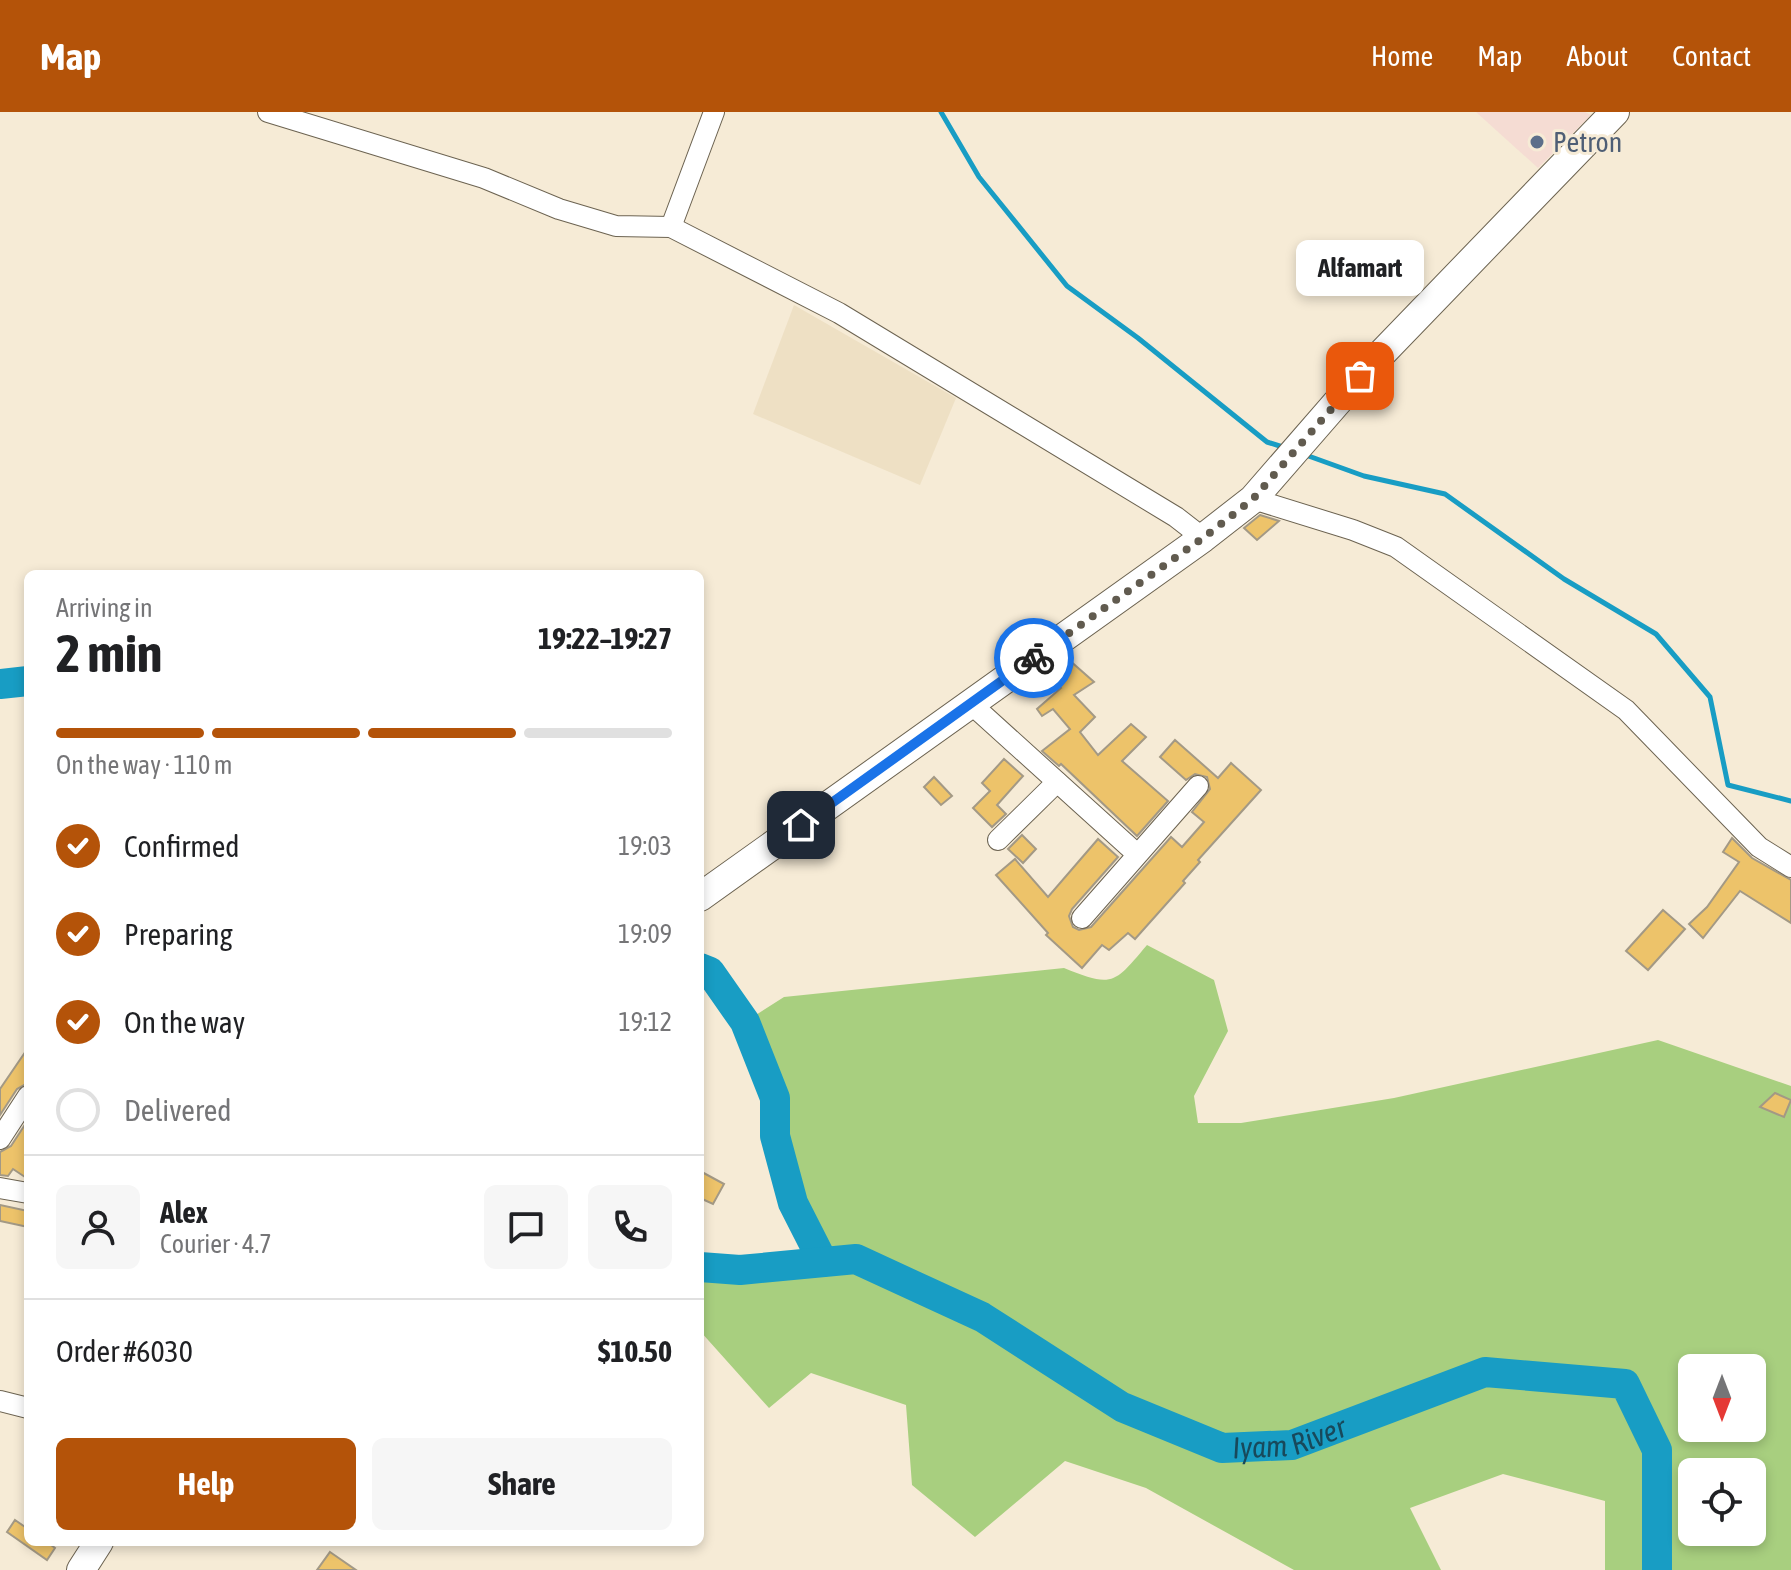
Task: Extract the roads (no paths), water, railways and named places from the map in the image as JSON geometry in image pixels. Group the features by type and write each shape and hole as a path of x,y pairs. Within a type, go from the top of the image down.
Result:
{"main road":[{"path":"704,894 1203,538 1253,499 1360,376 1615,112"},
{"path":"81,1570 96,1546"}],"street":[{"path":"268,112 484,178 559,209 616,226 671,227 839,313 1176,517 1203,538"},
{"path":"671,227 714,112"},
{"path":"1253,499 1353,530 1396,547 1626,710 1759,847 1791,867"},
{"path":"970,703 1137,854"},
{"path":"998,840 1057,782"},
{"path":"1082,918 1198,786"},
{"path":"0,1139 24,1102"},
{"path":"0,1188 24,1192"},
{"path":"0,1401 24,1407"}],"waterway":[{"path":"941,112 979,177 1067,286 1138,338 1267,442 1286,448"},
{"path":"1303,454 1364,476 1445,494 1564,579 1656,634 1710,697 1728,785 1791,801"},
{"name":"Iyam River","path":"0,684 24,681"},
{"path":"704,970 710,972 745,1022 775,1098 775,1136 793,1203 823,1262"},
{"name":"Iyam River","path":"704,1267 740,1270 856,1259 982,1317 1122,1407 1222,1448 1292,1445 1485,1372 1625,1384 1657,1450 1657,1570"}],"place":[{"name":"Petron","path":"1537,142"},
{"name":"Alfamart","path":"1360,376"}]}
